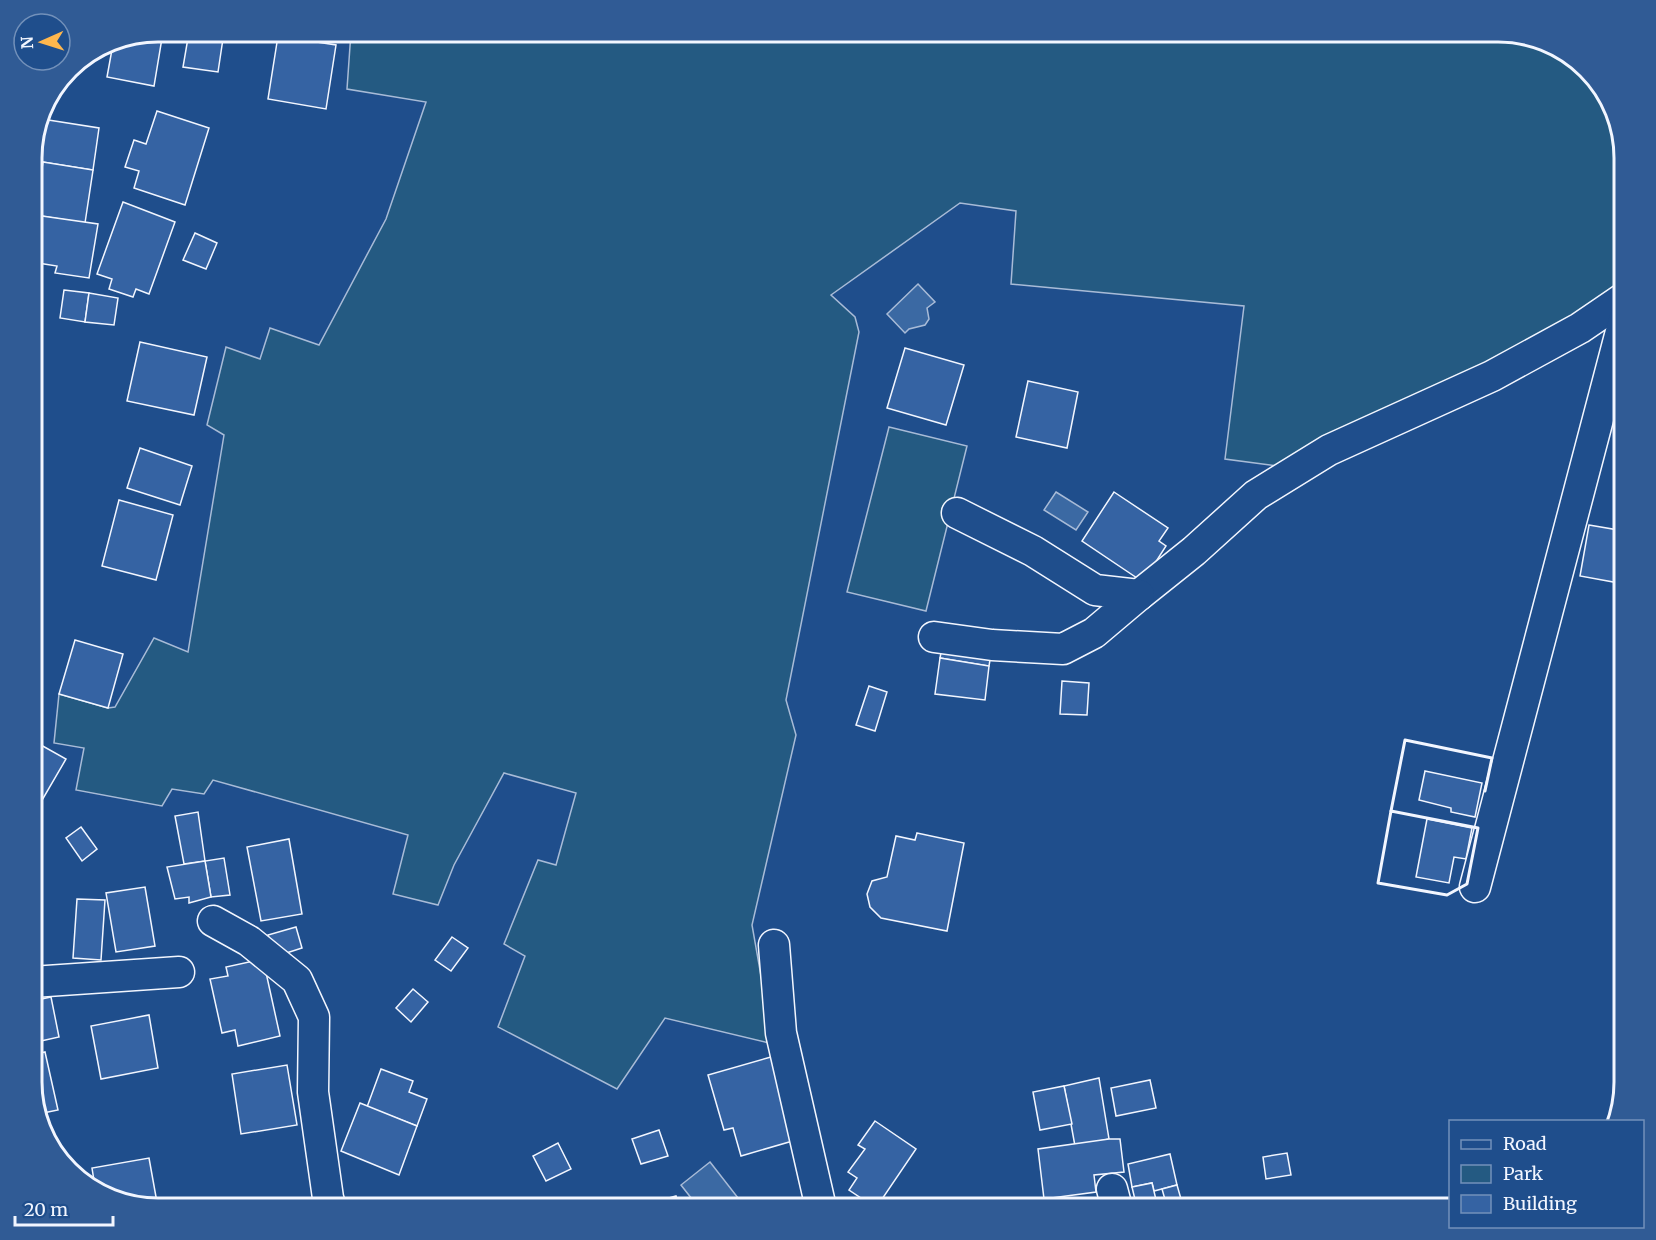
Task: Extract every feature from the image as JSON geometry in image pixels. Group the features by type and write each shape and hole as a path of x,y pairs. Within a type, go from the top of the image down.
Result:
{"street":[{"path":"934,637 992,645 1063,649 1094,633 1194,551 1256,495 1329,450 1492,376 1580,328 1614,305"},
{"path":"1475,887 1614,358"},
{"path":"957,513 1033,551 1095,590 1138,595"},
{"path":"213,921 249,941 297,980 314,1017 313,1092 328,1198"},
{"path":"774,945 781,1033 818,1198"},
{"path":"42,981 179,972"}],"green space":[{"path":"350,42 1498,42 1521,44 1543,51 1569,66 1595,93 1608,120 1614,158 1614,304 1314,471 1225,459 1244,306 1011,284 1016,211 960,203 831,295 855,317 859,332 786,700 796,735 752,925 773,1044 665,1018 617,1089 498,1027 525,956 504,944 538,860 556,865 576,793 504,773 454,865 438,905 393,894 408,835 213,780 204,794 172,789 162,806 76,790 84,748 54,743 59,694 108,708 115,707 154,638 188,652 224,435 207,425 226,347 260,359 270,328 319,345 386,219 426,102 347,89"},
{"path":"889,427 967,446 926,611 847,592"}],"shaded area":[{"path":"918,284 935,302 927,308 929,319 925,325 909,329 905,333 887,314"},
{"path":"1056,492 1088,512 1076,530 1044,510"},
{"path":"710,1162 738,1198 691,1198 681,1185"}],"building":[{"path":"161,42 154,86 107,77 112,52 135,44"},
{"path":"187,42 222,42 218,72 183,67"},
{"path":"277,42 317,42 336,45 326,109 268,99"},
{"path":"157,111 209,128 185,205 134,188 139,171 125,167 134,140 146,144"},
{"path":"49,120 99,128 93,170 42,162 44,135"},
{"path":"43,162 93,170 85,223 42,216"},
{"path":"123,202 175,222 149,294 136,289 133,297 109,289 112,279 97,274"},
{"path":"42,216 98,224 89,278 55,273 57,266 42,264"},
{"path":"195,233 217,243 206,269 183,260"},
{"path":"64,290 89,293 85,322 60,318"},
{"path":"89,293 118,298 114,325 85,322"},
{"path":"140,342 207,357 194,415 127,401"},
{"path":"905,348 964,365 946,425 887,408"},
{"path":"1028,381 1078,392 1067,448 1016,437"},
{"path":"140,448 192,466 180,505 127,488"},
{"path":"1114,492 1168,528 1159,541 1166,546 1143,582 1082,541"},
{"path":"119,500 173,515 156,580 102,566"},
{"path":"1589,525 1614,529 1614,582 1580,576"},
{"path":"75,640 123,654 108,708 59,694"},
{"path":"943,642 992,649 989,666 940,658"},
{"path":"940,658 989,666 985,700 935,694"},
{"path":"1062,681 1089,683 1087,715 1060,714"},
{"path":"869,686 887,692 875,731 856,725"},
{"path":"42,746 66,759 42,800"},
{"path":"1425,771 1482,783 1475,817 1451,812 1451,808 1419,800"},
{"path":"198,812 205,861 184,864 175,816"},
{"path":"1427,819 1472,828 1466,859 1454,857 1449,883 1416,877"},
{"path":"81,827 97,849 82,861 66,838"},
{"path":"917,833 964,843 947,931 881,918 870,907 867,894 872,881 887,877 896,836 915,840"},
{"path":"289,839 302,914 261,921 247,847"},
{"path":"224,858 230,895 211,897 205,861"},
{"path":"205,861 211,897 189,903 189,897 175,899 167,867"},
{"path":"145,887 155,946 116,952 106,893"},
{"path":"77,899 105,900 101,960 73,958"},
{"path":"296,927 302,948 274,957 268,935"},
{"path":"452,937 468,948 451,971 435,960"},
{"path":"263,959 280,1036 238,1046 235,1030 222,1033 210,979 228,976 226,967"},
{"path":"413,989 428,1002 411,1022 396,1008"},
{"path":"51,997 59,1037 42,1041 42,999"},
{"path":"149,1015 158,1068 101,1079 91,1026"},
{"path":"45,1052 58,1110 46,1112 42,1090 42,1053"},
{"path":"778,1055 803,1138 741,1156 733,1128 724,1130 708,1075"},
{"path":"287,1065 297,1125 241,1134 232,1074"},
{"path":"381,1069 413,1081 409,1092 427,1099 417,1126 367,1107"},
{"path":"1099,1078 1109,1139 1075,1146 1064,1086"},
{"path":"1150,1080 1156,1108 1116,1116 1111,1088"},
{"path":"1064,1086 1072,1124 1040,1130 1033,1092"},
{"path":"360,1103 417,1126 399,1175 341,1151"},
{"path":"875,1121 916,1149 883,1198 861,1198 849,1190 857,1178 848,1172 865,1149 858,1145"},
{"path":"659,1130 668,1156 641,1164 632,1139"},
{"path":"1120,1139 1124,1172 1094,1175 1096,1192 1044,1198 1038,1149"},
{"path":"558,1143 571,1169 546,1181 533,1156"},
{"path":"1287,1153 1291,1175 1266,1179 1263,1157"},
{"path":"1170,1154 1177,1185 1154,1191 1152,1183 1132,1187 1128,1164"},
{"path":"149,1158 156,1198 135,1196 106,1186 94,1179 92,1168"},
{"path":"1152,1183 1156,1198 1135,1198 1132,1187"},
{"path":"1177,1185 1181,1198 1165,1198 1162,1189"}],"wall":[{"path":"1391,811 1405,740 1492,758 1485,791"},
{"path":"1391,811 1478,828 1467,884 1447,895 1378,883 1391,811"}]}
